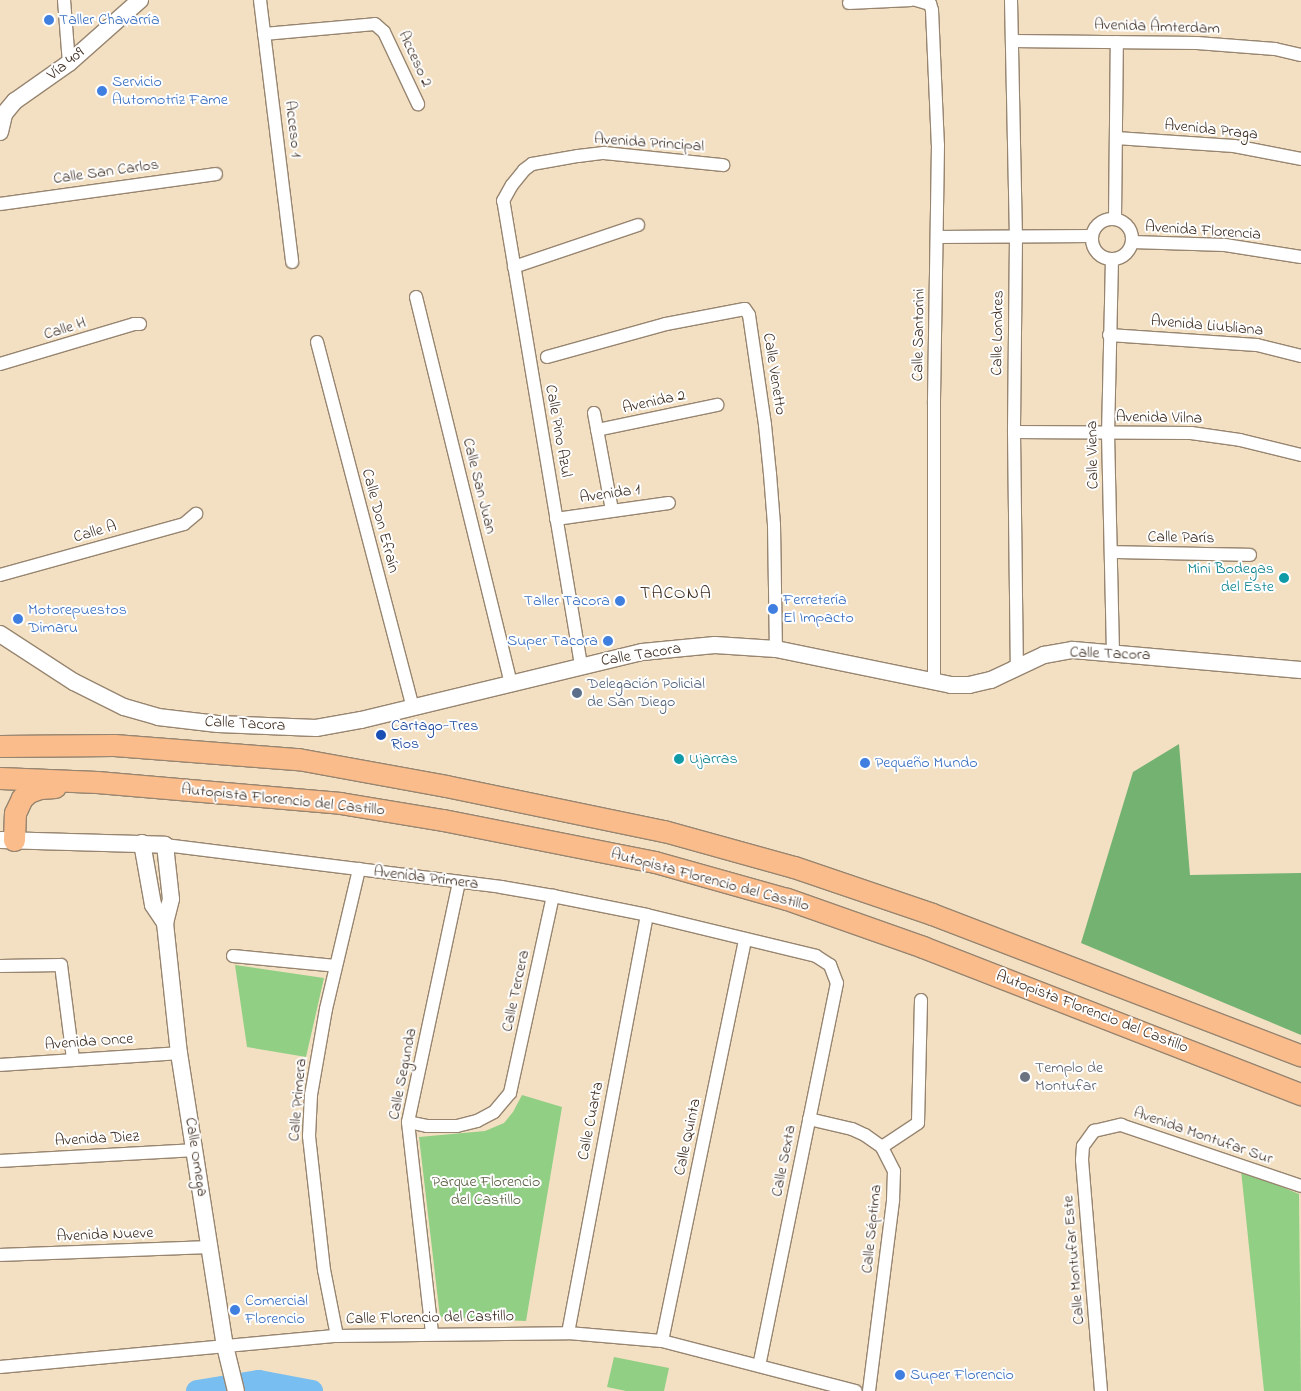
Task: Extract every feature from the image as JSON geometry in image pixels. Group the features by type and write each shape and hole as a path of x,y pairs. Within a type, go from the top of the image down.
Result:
{"highway":[{"name":"Autopista Florencio del Castillo","path":"0,746 114,745 298,759 446,786 664,831 794,867 932,914 1301,1056"},
{"name":"Autopista Florencio del Castillo","path":"0,778 97,782 340,803 443,820 656,862 787,898 924,947 1301,1094"},
{"path":"5,840 22,798 29,792 40,788 74,786 97,782"},
{"path":"0,808 5,840"}],"street":[{"path":"64,0 69,63"},
{"name":"Vía 409","path":"0,132 4,114 15,101 69,63 140,0"},
{"name":"Acceso 1","path":"260,0 292,262"},
{"path":"849,3 911,0"},
{"name":"Calle Santorini","path":"916,0 930,4 932,10 938,145 934,404 934,680"},
{"name":"Calle Londres","path":"1012,0 1016,237 1014,432 1017,667"},
{"name":"Acceso 2","path":"264,34 375,24 384,32 418,104"},
{"name":"Avenida Ámterdam","path":"1012,41 1197,43 1275,49 1301,55"},
{"path":"1116,219 1117,42"},
{"name":"Avenida Praga","path":"1116,138 1234,146 1301,159"},
{"name":"Avenida Principal","path":"503,201 512,185 524,170 532,164 578,156 604,153 723,164"},
{"name":"Calle San Carlos","path":"0,204 216,174"},
{"name":"Calle Pino Azul","path":"503,201 581,666"},
{"path":"1116,219 1127,225 1132,242 1125,254 1112,259 1100,254 1095,249 1092,236 1098,225 1103,221 1116,219"},
{"path":"514,267 638,225"},
{"path":"937,237 1092,236"},
{"name":"Avenida Florencia","path":"1132,242 1224,245 1301,257"},
{"name":"Calle Viena","path":"1112,259 1108,433 1113,652"},
{"name":"Calle San Juan","path":"416,297 510,684"},
{"name":"Calle Venetto","path":"547,357 666,324 745,309 749,315 770,474 774,525 776,648"},
{"name":"Calle H","path":"0,364 134,324 140,324"},
{"name":"Avenida Liubliana","path":"1109,335 1256,345 1301,356"},
{"name":"Calle Don Efraín","path":"317,342 412,708"},
{"name":"Avenida 2","path":"597,430 716,405"},
{"path":"594,412 612,510"},
{"name":"Avenida Vilna","path":"1014,432 1191,433 1240,440 1301,455"},
{"name":"Avenida 1","path":"556,519 669,503"},
{"name":"Calle A","path":"0,575 184,524 190,521 196,514"},
{"name":"Calle París","path":"1111,552 1250,555"},
{"name":"Calle Tacora","path":"0,634 74,682 124,707 158,717 218,724 316,728 361,720 642,652 715,645 776,648 951,685 969,685 991,680 1044,655 1073,650 1113,652 1301,670"},
{"name":"Avenida Primera","path":"5,840 165,845 553,896 647,915 816,956 830,965"},
{"name":"Calle Omega","path":"142,843 153,905 165,923"},
{"name":"Calle Omega","path":"165,845 171,899 165,923 179,1053 211,1247 225,1346 234,1384"},
{"name":"Calle Primera","path":"337,1336 324,1270 309,1136 312,1095 326,1009 359,869"},
{"name":"Calle Segunda","path":"432,1333 408,1122 459,883"},
{"name":"Calle Tercera","path":"408,1122 427,1126 457,1126 477,1121 494,1112 510,1093 553,896"},
{"name":"Calle Cuarta","path":"568,1333 647,915"},
{"name":"Calle Quinta","path":"662,1341 745,939"},
{"path":"233,956 336,966"},
{"path":"0,966 61,965 73,1059"},
{"name":"Calle Sexta","path":"759,1365 837,983 830,965"},
{"path":"809,1120 852,1129 865,1134 882,1147 918,1123 921,1000"},
{"name":"Avenida Once","path":"0,1065 179,1053"},
{"name":"Avenida Montufar Sur","path":"1094,1131 1121,1126 1301,1186"},
{"name":"Calle Montufar Este","path":"1094,1131 1083,1146 1082,1160 1101,1391"},
{"name":"Calle Séptima","path":"869,1391 893,1200 894,1172 882,1147"},
{"name":"Avenida Diez","path":"0,1162 195,1150"},
{"name":"Avenida Nueve","path":"0,1255 211,1247"},
{"name":"Calle Florencio del Castillo","path":"0,1368 337,1336 432,1333 568,1333 662,1341 856,1391"}],"green space":[{"path":"1179,744 1190,875 1301,873 1301,1035 1081,943 1133,772"},
{"path":"235,965 324,978 306,1057 247,1047"},
{"name":"Parque Florencio del Castillo","path":"522,1095 562,1107 526,1321 440,1317 419,1137 485,1131 504,1123 513,1112"},
{"path":"1241,1170 1299,1194 1301,1391 1264,1391"},
{"path":"614,1357 669,1368 664,1391 626,1391 607,1387"}],"waterway":[{"path":"197,1391 259,1381 312,1391"}],"place":[{"name":"Taller Chavarría","path":"49,20"},
{"name":"Servicio Automotriz Fame","path":"102,91"},
{"name":"Mini Bodegas del Este","path":"1284,578"},
{"name":"Taller Tacora","path":"620,601"},
{"name":"Ferretería El Impacto","path":"773,609"},
{"name":"Motorepuestos Dimaru","path":"18,619"},
{"name":"Super Tacora","path":"608,641"},
{"name":"Delegación Policial de San Diego","path":"577,693"},
{"name":"Cartago-Tres Rios","path":"381,735"},
{"name":"Ujarras","path":"679,759"},
{"name":"Pequeño Mundo","path":"865,763"},
{"name":"Templo de Montufar","path":"1025,1077"},
{"name":"Comercial Florencio","path":"235,1310"},
{"name":"Super Florencio","path":"900,1375"}],"district":[{"name":"TACONA","path":"676,594"}]}
